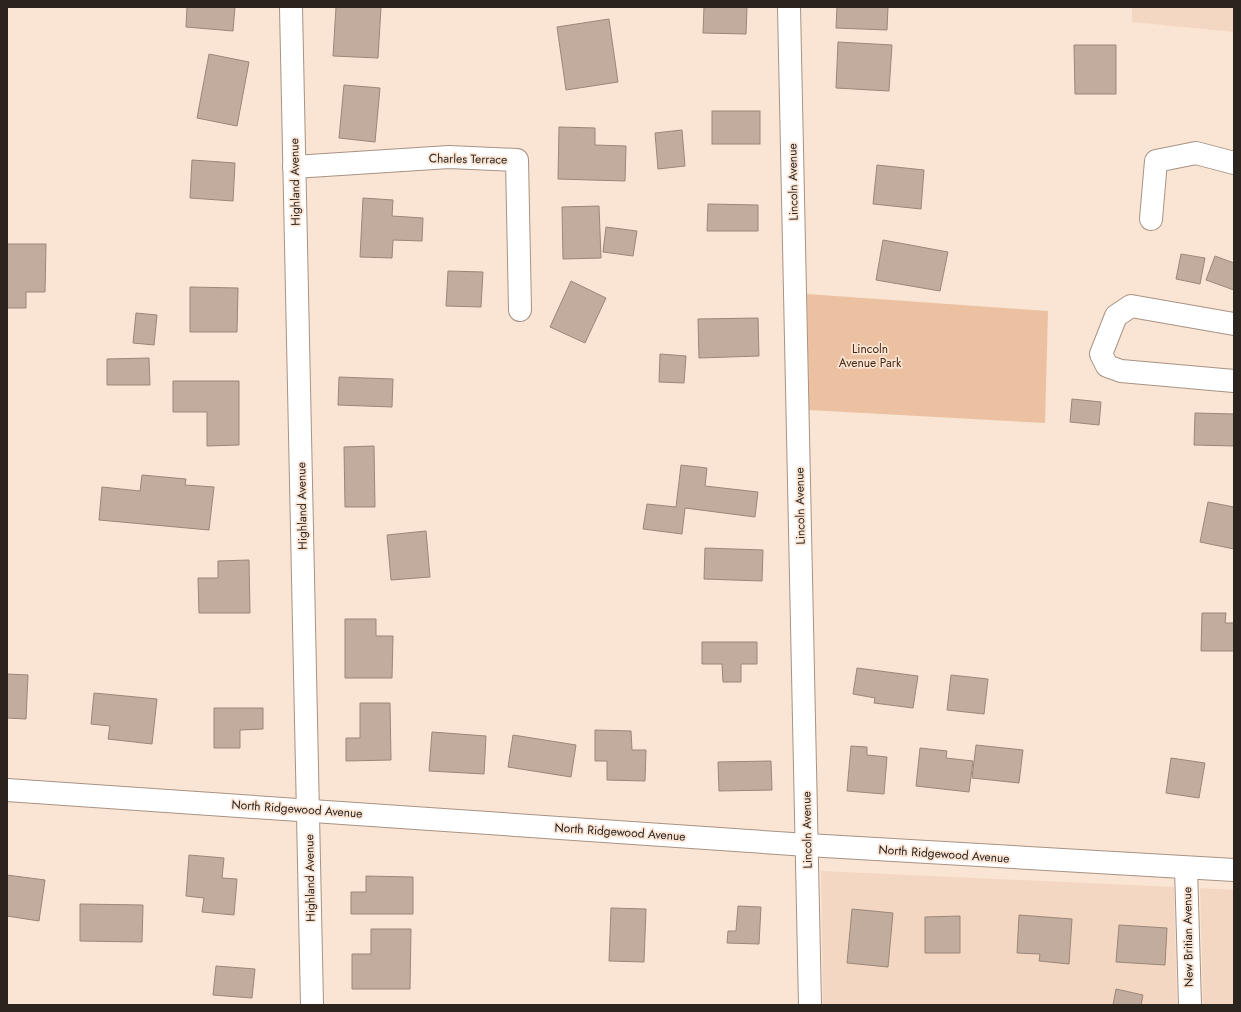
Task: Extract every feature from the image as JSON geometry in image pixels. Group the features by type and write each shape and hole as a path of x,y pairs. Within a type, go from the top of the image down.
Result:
{"street":[{"name":"Highland Avenue","path":"291,7 312,1005"},
{"name":"Lincoln Avenue","path":"789,7 810,1005"},
{"path":"1152,219 1156,161 1196,153 1234,163"},
{"name":"Charles Terrace","path":"294,167 449,157 517,160 520,310"},
{"path":"1234,324 1131,306 1116,316 1101,354 1107,366 1121,371 1234,382"},
{"name":"North Ridgewood Avenue","path":"7,790 807,845 1234,870"},
{"name":"New Britian Avenue","path":"1186,868 1190,1005"}],"shaded area":[{"path":"1132,7 1234,7 1234,32 1132,22"},
{"path":"821,871 1174,887 1177,1005 823,1005"},
{"path":"1200,888 1234,890 1234,1005 1203,1005"}],"green space":[{"name":"Lincoln Avenue Park","path":"807,294 1048,311 1045,423 809,410"}],"building":[{"path":"187,7 235,7 233,31 186,27"},
{"path":"336,7 381,7 378,58 333,56"},
{"path":"704,7 747,7 746,34 703,33"},
{"path":"837,7 888,7 887,30 836,28"},
{"path":"609,19 618,82 566,90 557,27"},
{"path":"838,42 892,45 889,91 836,88"},
{"path":"1074,45 1116,45 1116,94 1075,94"},
{"path":"209,54 249,62 237,126 197,118"},
{"path":"344,85 380,88 375,142 339,138"},
{"path":"712,111 760,111 760,144 712,144"},
{"path":"559,127 595,128 595,145 626,146 625,181 558,179"},
{"path":"682,130 685,166 658,169 655,133"},
{"path":"192,160 235,163 233,201 190,198"},
{"path":"877,165 924,170 921,209 873,204"},
{"path":"363,198 393,200 392,216 423,218 422,241 393,240 392,258 360,257"},
{"path":"708,204 758,205 758,231 707,231"},
{"path":"599,206 601,258 563,259 562,207"},
{"path":"606,227 637,231 633,256 603,252"},
{"path":"883,240 948,252 940,291 876,280"},
{"path":"7,244 46,244 45,292 26,292 26,308 7,308"},
{"path":"1181,254 1205,258 1200,284 1176,279"},
{"path":"1215,256 1234,263 1234,290 1206,280"},
{"path":"448,271 483,272 481,307 446,306"},
{"path":"571,281 606,298 585,343 550,327"},
{"path":"190,287 238,288 237,332 190,332"},
{"path":"136,313 157,315 154,345 133,343"},
{"path":"758,318 759,356 699,358 698,319"},
{"path":"660,354 686,356 684,383 659,382"},
{"path":"149,358 150,385 107,385 107,359"},
{"path":"339,377 393,379 392,407 338,405"},
{"path":"173,381 239,381 239,445 207,446 207,412 173,412"},
{"path":"1072,399 1101,402 1099,425 1070,422"},
{"path":"1195,413 1234,414 1234,446 1194,445"},
{"path":"374,446 375,507 345,507 344,447"},
{"path":"681,465 707,468 705,486 758,492 755,517 685,508 682,534 643,529 647,504 676,507"},
{"path":"142,475 186,479 185,485 214,487 209,530 99,520 102,487 140,491"},
{"path":"1208,502 1234,507 1234,549 1200,542"},
{"path":"426,531 430,577 391,580 387,535"},
{"path":"705,548 763,550 762,581 704,579"},
{"path":"249,560 250,613 199,613 198,578 218,578 218,561"},
{"path":"1202,613 1226,613 1225,623 1234,623 1234,651 1201,651"},
{"path":"345,619 376,619 376,636 393,636 392,678 345,678"},
{"path":"702,642 757,642 757,664 741,664 741,682 723,682 722,664 702,664"},
{"path":"857,668 918,676 913,708 874,703 875,698 853,694"},
{"path":"7,674 28,675 26,719 7,718"},
{"path":"951,675 988,679 984,714 947,710"},
{"path":"94,693 157,699 152,744 108,739 110,726 91,724"},
{"path":"360,703 390,703 391,760 346,761 346,738 360,738"},
{"path":"214,708 263,708 263,729 240,730 240,748 214,748"},
{"path":"595,730 631,731 632,750 646,750 645,781 607,780 607,761 595,761"},
{"path":"432,732 486,736 484,774 429,771"},
{"path":"513,735 576,745 571,777 508,767"},
{"path":"976,745 1023,750 1019,783 972,778"},
{"path":"851,746 867,747 867,755 887,757 884,794 847,791"},
{"path":"920,748 947,751 946,758 973,761 969,792 916,786"},
{"path":"1171,758 1205,763 1199,798 1166,793"},
{"path":"771,761 772,790 719,791 718,762"},
{"path":"189,855 224,858 222,878 237,879 234,915 202,912 204,898 186,896"},
{"path":"7,875 45,880 39,921 7,916"},
{"path":"366,876 413,877 413,914 351,914 351,892 366,892"},
{"path":"80,904 143,905 142,942 80,941"},
{"path":"738,906 761,907 759,944 727,943 728,931 736,931"},
{"path":"611,908 646,909 644,962 609,961"},
{"path":"852,909 893,913 888,967 847,963"},
{"path":"1019,915 1072,919 1069,964 1039,961 1040,954 1017,953"},
{"path":"960,916 960,953 925,953 925,917"},
{"path":"1119,925 1167,928 1165,965 1116,962"},
{"path":"371,929 411,929 410,989 352,989 352,954 371,954"},
{"path":"216,966 255,969 252,998 213,995"},
{"path":"1116,989 1143,995 1141,1005 1113,1005"}]}
